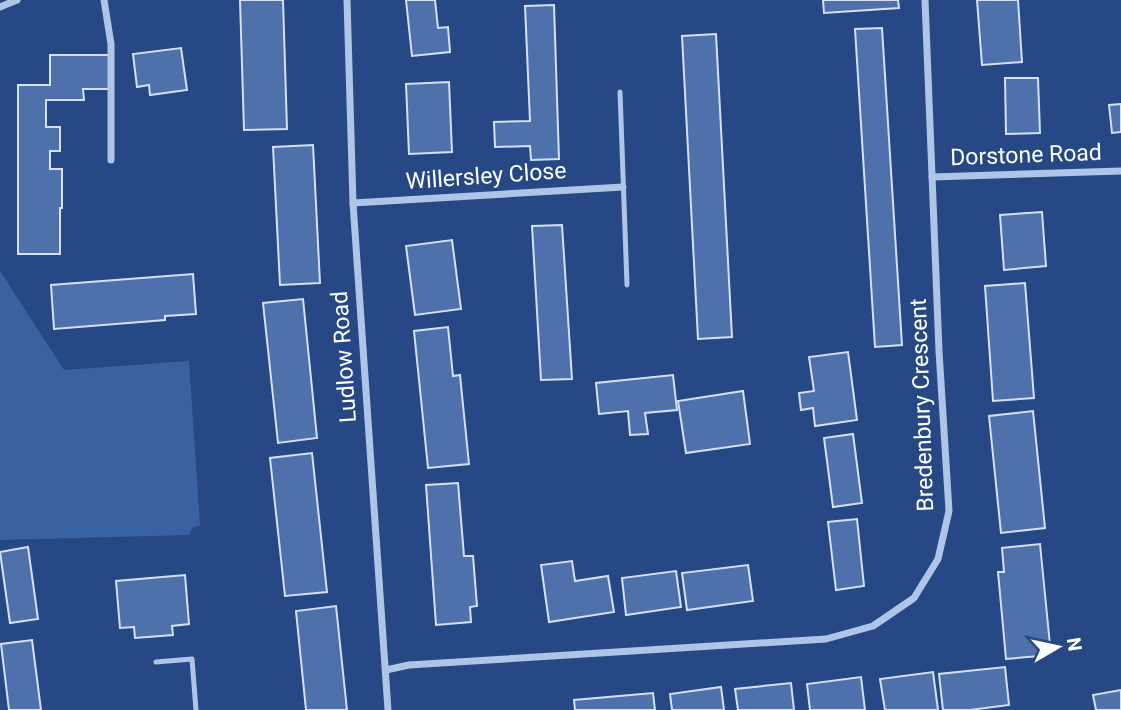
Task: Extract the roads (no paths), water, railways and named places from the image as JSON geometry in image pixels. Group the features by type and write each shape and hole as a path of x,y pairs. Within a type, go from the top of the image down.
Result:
{"street":[{"path":"0,7 17,0"},
{"path":"104,0 111,44 111,160"},
{"name":"Ludlow Road","path":"347,0 353,203 388,710"},
{"name":"Bredenbury Crescent","path":"386,670 409,665 826,639 873,626 914,598 938,559 948,511 925,0"},
{"name":"Dorstone Road","path":"932,177 1121,171"},
{"name":"Willersley Close","path":"353,203 622,187"}],"lane":[{"path":"620,92 627,285"},
{"path":"156,662 192,659 196,710"}]}
